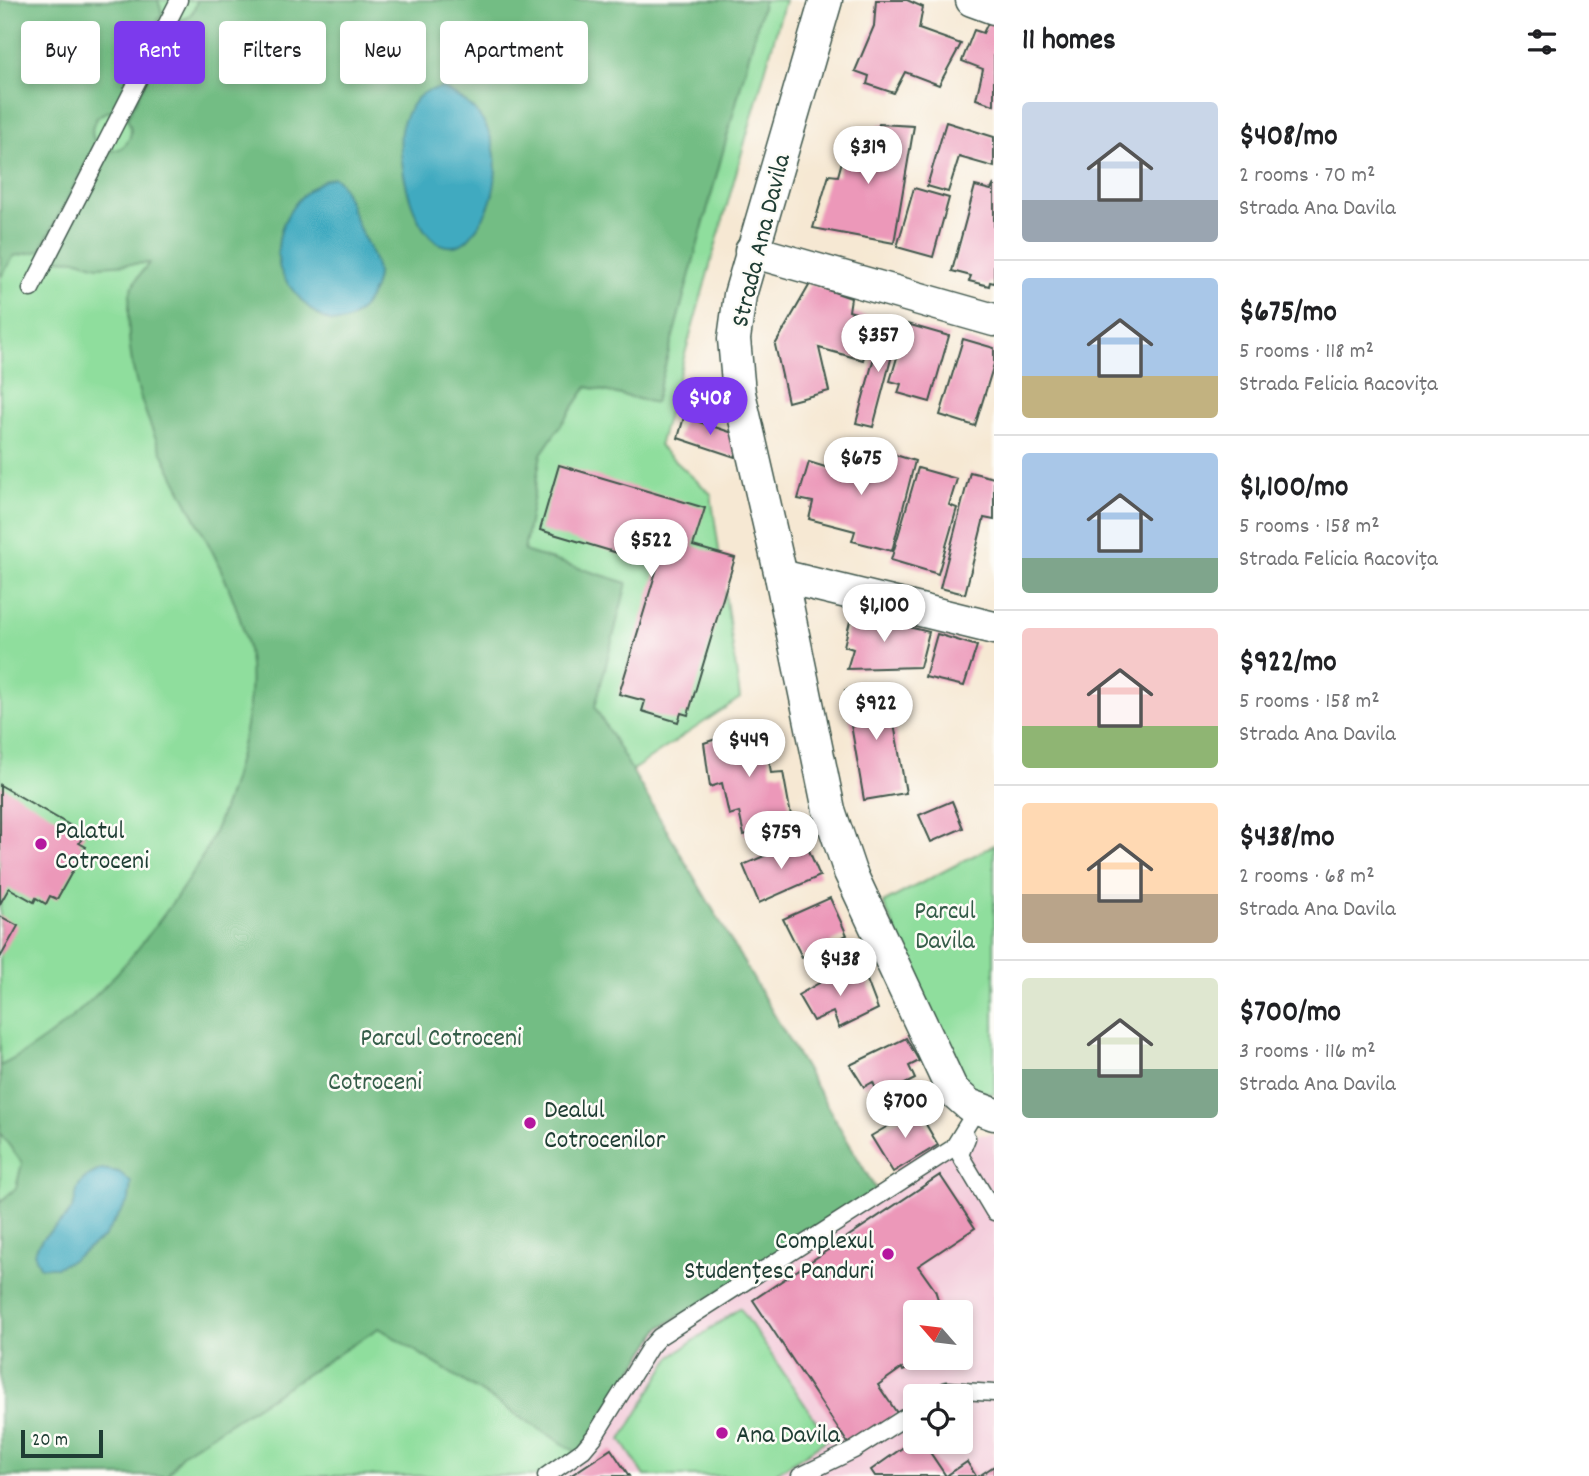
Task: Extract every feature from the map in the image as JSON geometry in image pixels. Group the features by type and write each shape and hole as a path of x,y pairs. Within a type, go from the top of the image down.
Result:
{"street":[{"name":"Strada Ana Davila","path":"827,0 751,251 736,315 735,363 739,393 781,576 829,810 838,840 850,872 952,1090 986,1111"},
{"path":"972,0 994,8"},
{"path":"751,251 994,320"},
{"path":"781,576 994,628"}],"lane":[{"path":"31,289 179,0"},
{"path":"986,1111 960,1155 994,1212"},
{"path":"546,1476 583,1450 594,1437 650,1346 659,1337 953,1148 986,1111"},
{"path":"973,1392 994,1393"},
{"path":"800,1476 855,1450 903,1419"}],"shaded area":[{"name":"Complexul Studențesc Panduri","path":"994,1134 994,1476 540,1476 660,1328 959,1136"}],"green space":[{"name":"Parcul Cotroceni","path":"0,0 785,0 659,446 711,494 740,698 631,771 879,1195 660,1328 579,1454 540,1476 0,1476"},
{"path":"0,0 158,0 162,13 158,21 114,21 114,84 126,84 113,111 101,114 94,122 92,132 96,144 40,251 14,256 0,278"},
{"name":"Parcul Cotroceni","path":"197,0 764,0 655,403 587,387 541,454 524,551 627,583 595,707 879,1195 660,1328 579,1454 379,1328 183,1453 167,1476 0,1476 0,1202 16,1188 22,1163 0,1133 0,1066 48,1036 92,1000 148,936 182,889 208,846 233,779 246,727 250,678 244,632 217,561 158,442 136,380 130,347 130,296 135,281 149,263 98,266 78,260 54,259 110,151 122,148 129,140 131,130 127,119 144,84 205,84 205,21 176,21 184,19 195,8"},
{"name":"Parcul Davila","path":"994,845 994,1094 966,1090 883,903"},
{"path":"740,1308 828,1439 772,1476 645,1476 621,1440 671,1357"}],"water":[{"path":"442,88 463,100 476,112 487,128 495,154 495,181 489,206 473,233 459,245 443,245 430,237 420,222 406,183 400,145 404,121 415,101 422,94"},
{"path":"334,177 346,195 377,273 374,289 364,305 351,318 336,322 311,310 289,285 280,269 278,253 282,227 296,203 309,189"},
{"path":"102,1169 119,1172 131,1182 129,1200 104,1237 72,1260 57,1267 40,1267 34,1253 37,1246 67,1216 83,1180"}],"building":[{"path":"876,0 907,0 923,7 919,29 961,44 939,85 905,72 894,93 867,84 869,76 855,71 874,26"},
{"path":"990,19 994,20 994,105 976,99 983,69 962,61 974,30 983,33"},
{"path":"946,122 994,137 994,167 959,157 948,192 927,186"},
{"path":"879,124 914,126 894,243 813,228 829,175 838,176 848,139 874,142"},
{"path":"994,184 994,283 990,282 989,286 969,281 971,276 952,271 975,186 991,190"},
{"path":"914,188 949,198 933,257 897,247"},
{"path":"810,284 851,298 849,311 875,319 863,360 819,348 829,391 788,402 775,345"},
{"path":"884,321 900,325 873,427 856,423"},
{"path":"907,324 949,336 930,402 898,393 901,384 890,381"},
{"path":"963,339 994,348 994,364 975,426 940,415"},
{"path":"684,417 742,436 735,457 678,438"},
{"path":"866,446 915,461 892,551 852,541 855,531 809,519 813,502 798,499 809,462 858,477"},
{"path":"559,465 705,508 693,546 735,558 688,715 681,713 678,722 642,711 645,701 619,694 658,565 540,530"},
{"path":"918,468 957,479 949,505 957,508 938,574 891,560"},
{"path":"970,472 994,478 994,520 984,518 965,594 940,588"},
{"path":"852,613 929,632 920,667 847,669 853,649 844,646"},
{"path":"937,634 977,646 964,686 925,677"},
{"path":"887,683 906,793 864,800 845,690"},
{"path":"764,723 771,773 783,772 792,821 744,835 739,812 729,815 722,783 710,787 704,743"},
{"name":"Palatul Cotroceni","path":"0,785 85,834 79,843 86,847 57,899 50,896 46,904 36,898 34,902 9,888 0,904"},
{"path":"952,801 963,828 931,842 919,815"},
{"path":"804,839 820,876 759,903 743,865"},
{"path":"830,898 847,935 802,957 783,919"},
{"name":"Palatul Cotroceni","path":"0,916 18,926 0,958"},
{"path":"849,966 853,973 863,970 878,1009 839,1028 833,1012 813,1021 798,995"},
{"path":"906,1038 919,1061 909,1066 915,1079 879,1097 873,1082 864,1087 850,1065"},
{"path":"917,1109 938,1145 893,1172 871,1136"},
{"path":"940,1175 975,1228 918,1266 935,1290 938,1300 903,1300 903,1370 905,1370 903,1371 902,1368 878,1385 897,1413 849,1445 753,1300"},
{"path":"903,1447 903,1454 931,1454 946,1476 875,1476 871,1470"},
{"path":"611,1449 629,1476 570,1476"},
{"path":"967,1462 976,1476 946,1476"},
{"path":"994,1466 994,1476 979,1476"}],"place":[{"name":"Palatul Cotroceni","path":"41,844"},
{"name":"Dealul Cotrocenilor","path":"530,1123"},
{"name":"Complexul Studențesc Panduri","path":"888,1254"},
{"name":"Ana Davila","path":"722,1433"}],"park label":[{"name":"Cotroceni","path":"375,1080"}]}
